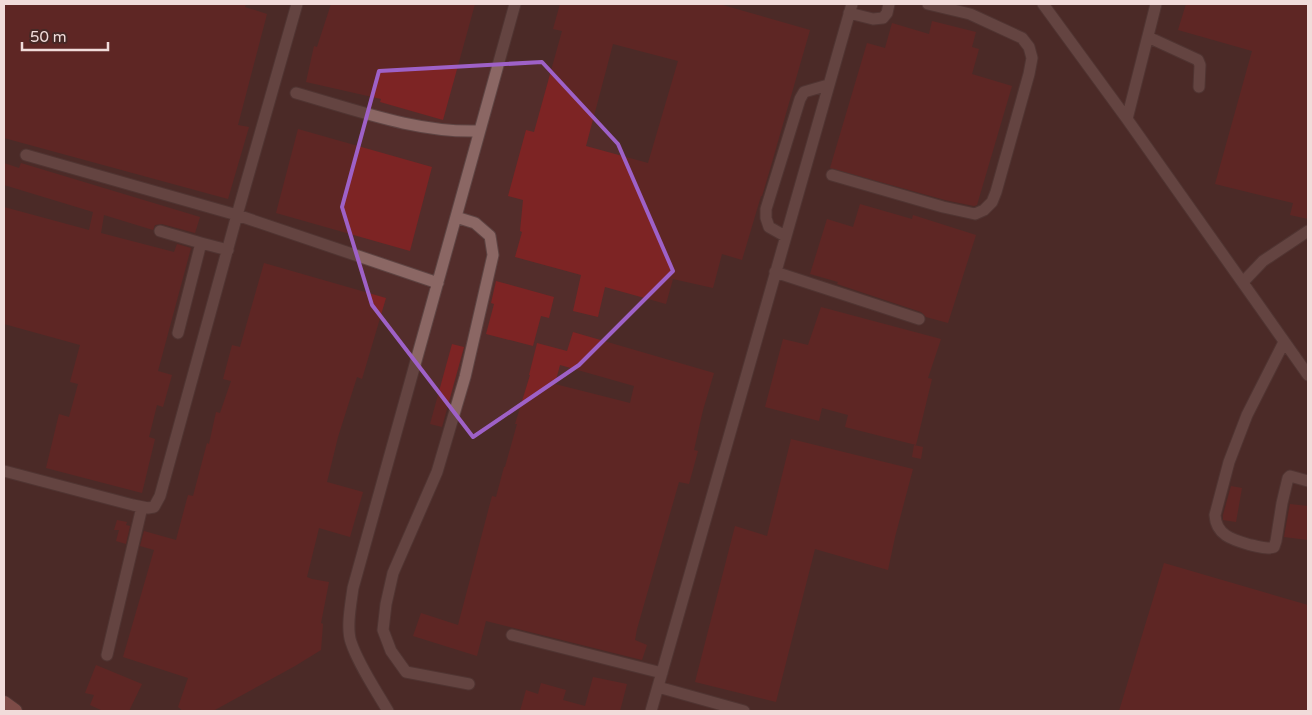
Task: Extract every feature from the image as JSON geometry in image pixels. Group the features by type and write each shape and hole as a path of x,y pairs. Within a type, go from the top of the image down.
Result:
{"main road":[{"path":"4,703 16,711"}],"lane":[{"path":"4,472 142,507 154,507 160,496 297,4"},
{"path":"388,711 367,676 350,641 349,614 353,588 515,4"},
{"path":"651,711 850,8 873,19 882,18 889,4"},
{"path":"832,174 943,207 975,214 984,210 992,202 1029,74 1032,58 1029,47 1022,38 970,14 928,4"},
{"path":"1043,4 1127,118 1308,375"},
{"path":"1127,118 1156,4"},
{"path":"1148,37 1198,60 1200,65 1199,87"},
{"path":"785,236 769,227 766,218 766,208 800,99 804,92 828,85"},
{"path":"296,93 400,123 455,131 480,130"},
{"path":"26,156 237,214 438,283"},
{"path":"456,217 475,223 490,236 493,255 462,386 437,472 393,573 386,604 383,630 391,650 406,672 469,684"},
{"path":"160,231 228,250"},
{"path":"1243,282 1262,261 1308,231"},
{"path":"178,333 201,243"},
{"path":"775,272 919,319"},
{"path":"1284,342 1248,415 1230,462 1215,520 1220,530 1232,540 1266,548 1274,547 1288,478 1290,476 1308,481"},
{"path":"107,655 142,507"},
{"path":"512,635 662,673"},
{"path":"658,686 744,711"}],"highlighted area":[{"path":"542,62 618,144 673,271 579,365 473,437 372,305 342,207 379,71"}],"shaded area":[{"path":"4,4 1308,4 1308,711 4,711"}],"building":[{"path":"4,4 246,4 245,7 267,14 238,125 249,127 228,199 4,138"},
{"path":"331,4 475,4 443,120 380,102 381,99 306,82 314,46 317,47"},
{"path":"560,4 719,4 810,30 742,260 722,254 713,288 673,279 666,304 605,287 598,317 573,311 581,275 515,257 522,232 520,231 523,200 508,196 526,130 534,132 562,31 553,29","holes":["613,44 678,61 648,163 586,146"]},
{"path":"1186,4 1308,4 1308,219 1290,215 1293,203 1215,184 1252,51 1178,30"},
{"path":"932,21 976,32 972,47 979,49 972,74 1012,86 977,205 974,206 945,200 830,168 867,43 885,48 892,23 929,34"},
{"path":"298,129 432,167 410,251 276,213"},
{"path":"4,163 19,168 21,163 200,217 195,233 162,224 155,225 153,230 104,215 101,233 174,252 177,244 191,248 158,371 172,375 163,407 157,405 149,437 155,439 142,493 46,468 59,414 69,417 78,384 70,382 80,345 4,324 4,207 89,230 93,212 4,185"},
{"path":"860,204 912,219 913,215 976,235 948,323 926,317 921,312 837,284 838,282 810,274 827,219 853,227"},
{"path":"264,263 386,298 362,379 357,377 338,437 327,482 363,492 350,537 319,528 307,577 329,582 321,623 323,624 321,650 213,711 183,711 178,707 188,678 123,657 154,550 140,546 144,531 176,540 188,495 193,496 207,443 209,444 216,412 220,413 231,381 223,379 232,345 240,347"},
{"path":"496,281 554,297 549,318 541,316 533,346 486,334 494,304 491,303"},
{"path":"821,307 941,339 928,378 932,379 916,445 845,427 848,415 822,408 819,421 765,407 783,339 808,345"},
{"path":"573,332 714,373 703,410 694,450 698,451 689,484 679,482 637,629 635,640 647,645 642,660 486,621 477,656 413,636 421,613 458,625 492,496 496,497 505,467 537,343 567,351","holes":["560,365 634,386 630,403 555,384"]},
{"path":"452,344 464,347 442,427 430,424"},
{"path":"791,439 913,469 888,570 815,549 776,702 695,682 735,526 767,536"},
{"path":"914,445 923,447 921,459 912,457"},
{"path":"1231,486 1242,488 1236,522 1223,520"},
{"path":"1290,504 1308,506 1308,540 1284,537"},
{"path":"117,520 127,522 126,525 130,526 126,544 116,541 119,530 114,530"},
{"path":"1164,563 1308,605 1308,711 1119,711"},
{"path":"96,665 142,684 129,711 103,711 90,705 94,695 85,693"},
{"path":"593,677 627,684 620,711 520,711 526,690 538,694 541,683 566,690 563,700 585,706"}]}
